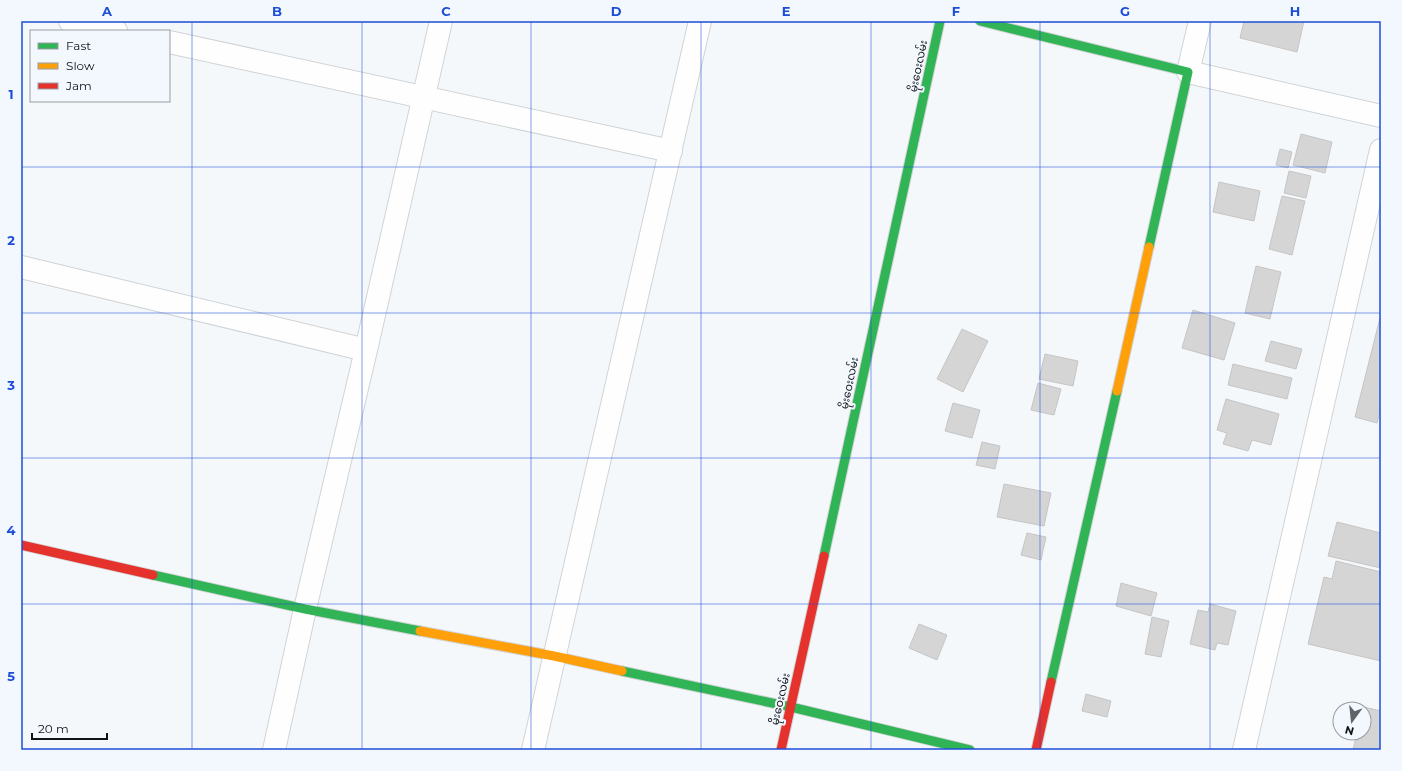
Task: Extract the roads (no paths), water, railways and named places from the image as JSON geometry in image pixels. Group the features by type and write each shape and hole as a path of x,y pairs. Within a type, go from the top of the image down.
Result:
{"street":[{"path":"70,21 111,30"},
{"path":"274,750 305,609 441,21"},
{"path":"533,750 700,21"},
{"name":"မိုးဝေးလမ်း","path":"781,750 940,21"},
{"path":"980,21 1188,72 1381,116"},
{"path":"1036,750 1200,21"},
{"path":"170,42 671,151"},
{"path":"1244,750 1381,150"},
{"path":"21,267 366,350"},
{"path":"21,546 305,609 554,656 791,707 970,750"}]}
